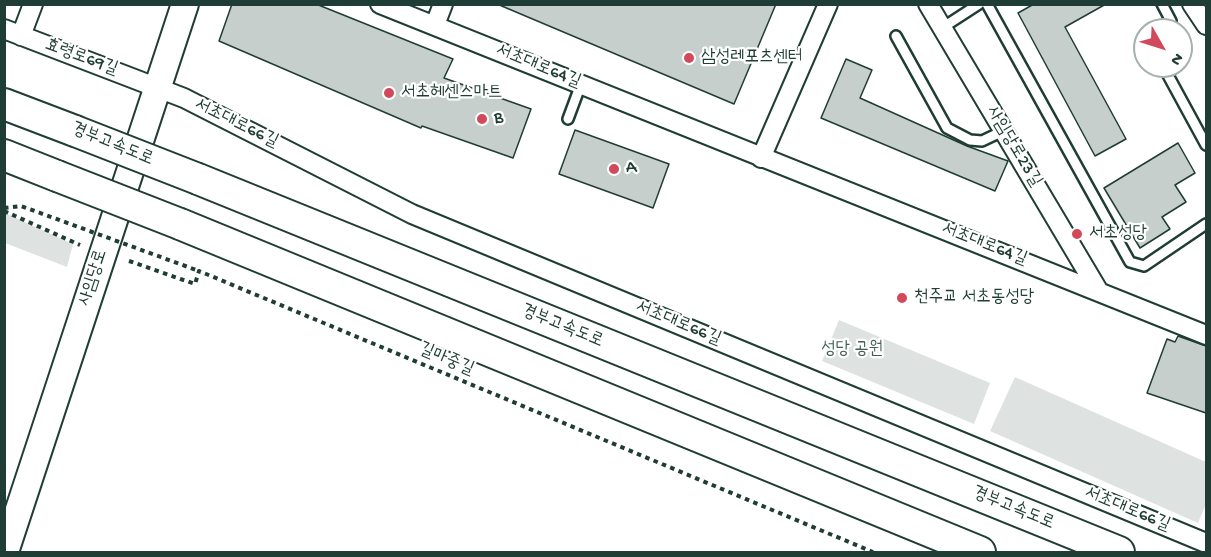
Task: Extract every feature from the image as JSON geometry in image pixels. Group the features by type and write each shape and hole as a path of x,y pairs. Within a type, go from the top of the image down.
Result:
{"highway":[{"name":"경부고속도로","path":"4,104 198,179 1119,552"},
{"path":"4,155 180,224 980,552"}],"main road":[{"name":"사임당로","path":"5,552 185,4"}],"street":[{"path":"13,33 33,4"},
{"name":"서초대로64길","path":"381,4 1206,335"},
{"path":"435,25 443,4"},
{"path":"761,158 828,4"},
{"name":"사임당로23길","path":"928,4 1098,290"},
{"path":"1192,4 1206,25"},
{"name":"효령로69길","path":"13,33 158,87"},
{"name":"서초대로66길","path":"158,87 255,132 412,214 1206,543"}],"lane":[{"path":"942,28 979,4"},
{"path":"987,4 1130,262 1144,266 1206,224"},
{"path":"1162,4 1169,18"},
{"path":"896,36 947,128 970,140 982,141 1003,131"},
{"path":"1170,78 1206,145"},
{"path":"568,119 580,84"}],"path":[{"name":"길마중길","path":"4,209 21,206 199,271 873,552"},
{"name":"길마중길","path":"4,209 81,245"},
{"path":"129,261 195,284 199,271"}],"green space":[{"path":"5,213 73,244 67,267 5,243"},
{"name":"성당 공원","path":"839,320 990,383 974,424 822,361"},
{"path":"1015,377 1206,462 1206,504 1198,523 990,431"}],"building":[{"name":"서초헤센스마트","path":"232,4 316,4 453,59 444,78 531,109 513,158 422,126 421,128 219,41"},
{"name":"삼성레포츠센터","path":"497,4 776,4 734,104"},
{"path":"1034,4 1106,4 1065,27 1126,139 1095,156 1018,13"},
{"path":"846,59 872,70 860,98 967,146 1008,161 995,191 821,118"},
{"name":"A","path":"575,130 669,164 653,208 559,174"},
{"path":"1178,143 1195,173 1175,185 1186,202 1162,217 1170,229 1140,248 1104,188"},
{"path":"1178,336 1206,346 1206,413 1147,393 1167,339 1175,342"}],"place":[{"name":"삼성레포츠센터","path":"689,58"},
{"name":"서초헤센스마트","path":"389,93"},
{"name":"B","path":"482,119"},
{"name":"A","path":"614,169"},
{"name":"서초성당","path":"1077,234"},
{"name":"천주교 서초동성당","path":"902,298"}]}
